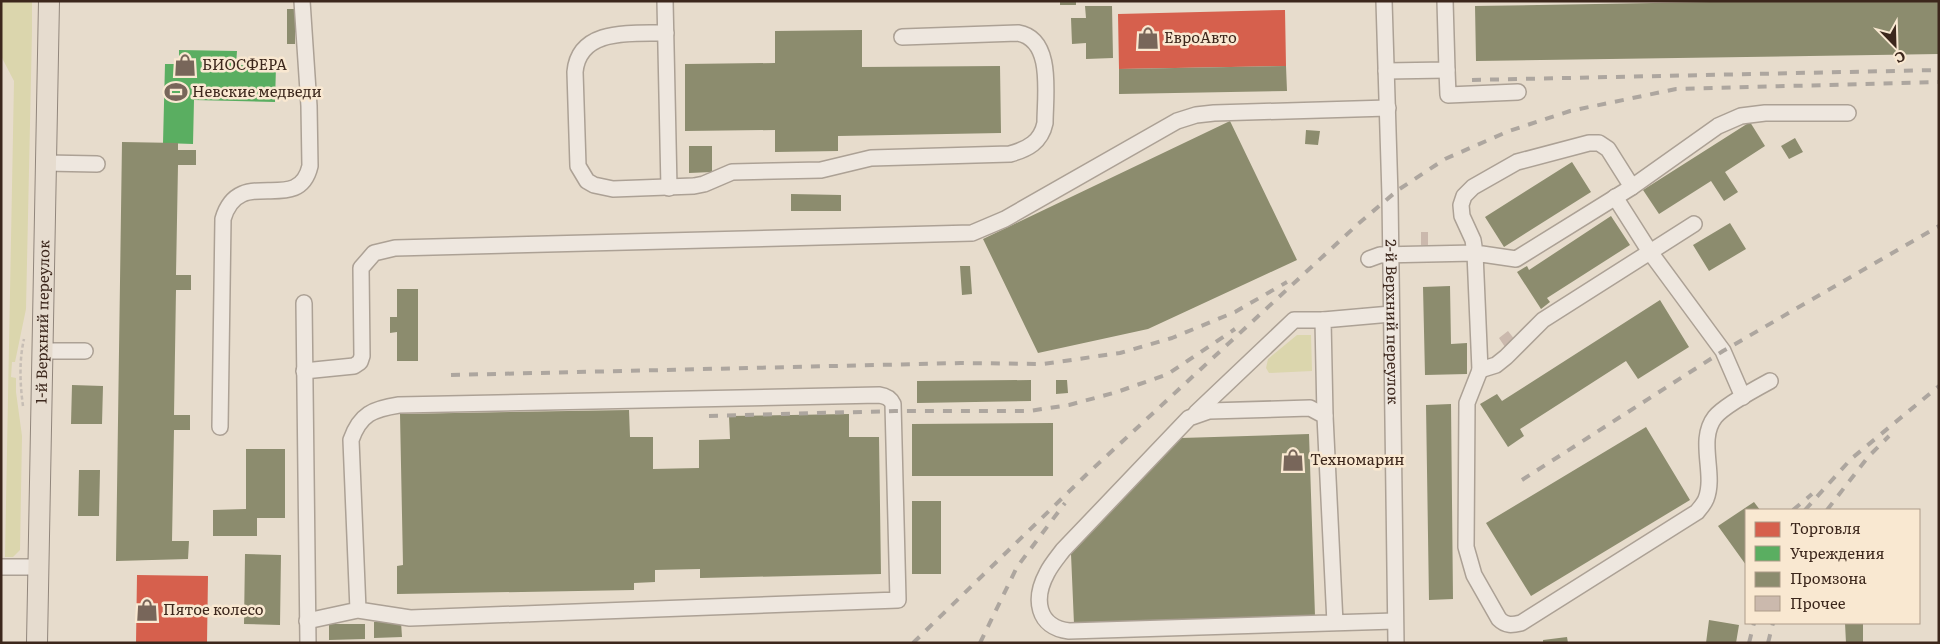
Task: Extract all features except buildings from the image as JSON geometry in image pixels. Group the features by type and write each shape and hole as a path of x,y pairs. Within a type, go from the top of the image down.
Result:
{"main road":[{"name":"1-й Верхний переулок","path":"37,643 49,1"}],"street":[{"path":"220,427 223,219 226,210 231,201 247,192 295,188 303,183 308,175 310,166 309,106 302,1"},
{"path":"665,1 669,188"},
{"name":"2-й Верхний переулок","path":"1384,1 1391,255 1396,643"},
{"path":"1445,1 1448,95 1518,92"},
{"path":"666,32 618,34 595,40 579,54 575,72 578,166 587,181 594,185 613,189 669,188 704,184 732,172 821,170 871,158 1010,154 1030,146 1038,140 1043,132 1045,123 1045,68 1039,47 1026,34 902,37"},
{"path":"1386,71 1447,70"},
{"path":"304,371 354,366 360,362 362,356 361,268 374,254 395,248 972,233 1005,219 1177,121 1196,115 1388,108"},
{"path":"1369,259 1380,255 1475,253 1516,259 1632,187 1718,126 1741,116 1765,113 1848,113"},
{"path":"1632,187 1608,148 1599,143 1589,143 1517,162 1473,187 1464,196 1461,205 1462,216 1473,240 1475,253 1480,370 1467,403 1466,547 1474,575 1503,624 1521,623 1697,512 1705,502 1709,490 1709,427 1716,416 1770,381"},
{"path":"46,163 97,164"},
{"path":"1615,197 1650,252 1723,351 1743,397"},
{"path":"1480,370 1496,365 1543,320 1694,224"},
{"path":"304,303 308,643"},
{"path":"1391,314 1323,320 1294,320 1189,418 1063,550 1047,572 1040,595 1040,606 1043,616 1049,625 1058,630 1069,631 1396,621"},
{"path":"1323,320 1325,416 1335,623"},
{"path":"43,351 85,351"},
{"path":"307,621 358,610 410,618 898,600 894,404 885,396 879,396 399,405 373,411 355,427 351,440 358,610"},
{"path":"1195,414 1209,411 1310,408 1325,416"},
{"path":"1,567 38,567"}],"shaded area":[{"path":"1,1 32,1 26,309 15,362 12,362 11,377 16,378 22,436 20,550 13,557 5,557 14,81 1,56"},
{"path":"1297,335 1311,335 1312,371 1269,373 1266,368 1268,359"}],"railway":[{"path":"1472,80 1939,70"},
{"path":"913,643 1086,475 1358,224 1398,190 1445,159 1509,131 1570,111 1676,89 1939,82"},
{"path":"1522,480 1723,351 1939,226"},
{"path":"451,375 961,363 1043,364 1120,353 1172,338 1235,312 1287,282"},
{"path":"709,416 895,411 1029,411 1069,405 1117,392 1168,374 1235,329"},
{"path":"1806,509 1851,459 1939,386"},
{"path":"1828,509 1868,457 1889,436"},
{"path":"1794,509 1812,494"},
{"path":"980,643 1017,567 1065,503"},
{"path":"1749,643 1754,624"},
{"path":"1768,643 1773,624"}],"place":[{"name":"ЕвроАвто","path":"1148,38"},
{"name":"БИОСФЕРА","path":"185,65"},
{"name":"Невские медведи","path":"176,92"},
{"name":"Техномарин","path":"1293,460"},
{"name":"Пятое колесо","path":"147,610"}]}
